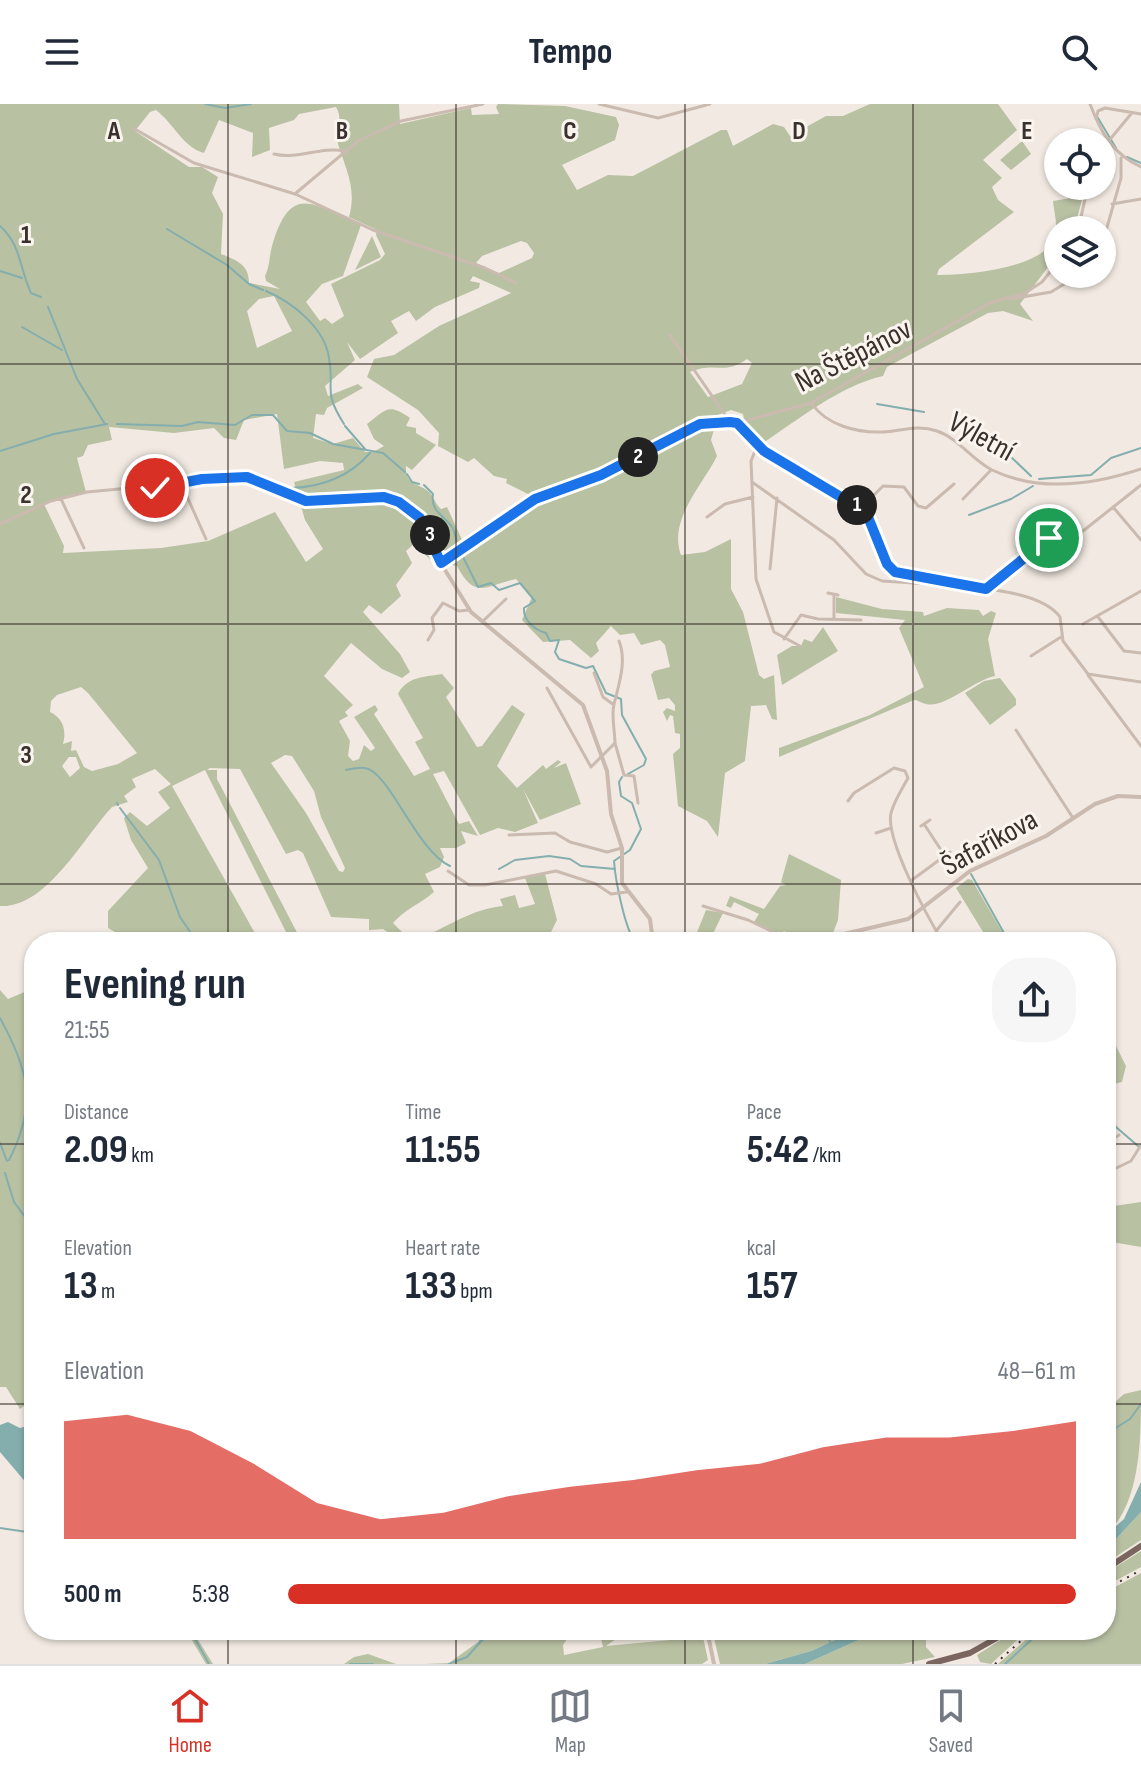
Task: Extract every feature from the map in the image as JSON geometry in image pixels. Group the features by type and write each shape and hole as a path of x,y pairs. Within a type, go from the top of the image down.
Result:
{"main road":[{"path":"1116,1562 1141,1546"},
{"path":"929,1664 970,1653 993,1640"}],"street":[{"path":"436,104 436,112"},
{"path":"295,194 358,141 401,121 483,104"},
{"path":"599,104 658,118 710,104"},
{"path":"1090,104 1102,128"},
{"path":"1096,120 1098,111 1104,106 1141,114"},
{"path":"1116,133 1131,114"},
{"path":"133,128 194,163 295,194 373,230 485,268 516,283"},
{"path":"274,154 288,157 332,148 345,151"},
{"path":"1109,216 1121,178 1121,158 1116,150"},
{"path":"1121,158 1141,167"},
{"path":"1112,204 1141,199"},
{"name":"Na Štěpánov","path":"441,563 535,499 601,475 700,424 737,423 811,403 943,333 971,313 1025,293 1044,280"},
{"path":"1005,300 1051,292 1058,288"},
{"path":"670,335 730,422"},
{"name":"Výletní","path":"811,403 828,421 868,431 907,427 936,430 991,470 1036,483 1085,484 1141,469"},
{"path":"737,423 757,446 866,512 890,568 901,575 1010,592 1054,610 1061,621 1061,637 1141,746"},
{"path":"757,446 751,461 756,579 772,629 800,646"},
{"path":"963,499 991,470"},
{"path":"0,524 61,499 114,488 155,488 247,477 306,501 384,497 399,502 420,518 441,563 469,610 578,700 602,755 611,814 622,852 623,893 650,919 652,932"},
{"path":"752,482 834,540 866,574 882,581 947,584"},
{"path":"181,483 206,539"},
{"path":"866,512 883,486 904,487 918,506 926,508 954,484"},
{"path":"986,589 1049,538 1060,532 1083,531 1141,485"},
{"path":"707,517 725,504 753,497"},
{"path":"770,569 777,498"},
{"path":"61,499 84,548"},
{"path":"1113,507 1141,540"},
{"path":"1083,624 1141,591"},
{"path":"828,593 836,595 834,618"},
{"path":"482,623 506,599"},
{"path":"428,640 434,630 432,618 443,603 459,611 469,610"},
{"path":"784,639 800,615 857,621"},
{"path":"1098,617 1124,651 1141,653"},
{"path":"1031,656 1061,637"},
{"path":"619,641 624,653 616,700 615,743 625,776 634,776 638,784 638,803"},
{"path":"594,673 603,697 616,700"},
{"path":"1088,674 1141,682"},
{"path":"547,688 591,767 615,743"},
{"path":"1016,730 1073,818"},
{"path":"848,801 859,789 894,768 901,768 908,778 891,813 891,828 923,909 936,931 960,902"},
{"name":"Šafaříkova","path":"859,932 903,921 970,871 1046,836 1110,798 1141,797"},
{"path":"930,820 922,825 945,856"},
{"path":"876,833 891,828"},
{"path":"509,835 555,833 570,842 607,852 622,852"},
{"path":"912,880 950,852"},
{"path":"448,871 469,885 485,885 556,871 596,884 611,894 623,893"},
{"path":"703,906 748,920 773,932"},
{"path":"1116,1169 1127,1164 1140,1152 1141,1145"},
{"path":"709,1640 714,1664"}],"green space":[{"path":"0,104 399,104 400,124 471,108 472,115 499,114 498,104 565,106 616,117 619,125 615,140 562,165 577,190 608,175 633,176 721,130 727,130 733,146 773,124 784,127 790,136 826,116 843,116 870,104 998,104 1017,130 983,160 1002,178 992,187 998,200 1014,212 939,269 937,275 1002,268 1019,264 1044,250 1044,272 1020,304 1033,321 1003,311 988,313 887,367 883,376 835,396 760,445 748,438 743,414 731,410 718,415 711,440 717,456 688,504 678,542 681,555 705,552 731,539 731,589 743,612 759,675 764,679 774,675 777,720 772,719 766,705 751,706 745,761 725,773 718,837 707,821 678,806 673,754 680,748 680,734 675,733 673,716 670,715 667,721 663,712 667,708 675,711 675,705 669,698 658,700 651,675 654,671 670,667 665,645 660,640 641,645 634,633 620,635 611,626 596,643 599,651 591,658 570,640 543,642 522,620 532,597 516,579 488,587 475,587 463,577 457,566 443,563 533,504 530,495 506,483 507,479 494,476 474,458 468,462 438,446 439,433 418,410 367,377 374,359 394,355 439,326 511,293 473,276 470,281 480,283 479,288 435,307 416,321 409,311 391,321 398,333 360,359 347,342 355,360 325,386 328,396 358,384 363,388 327,408 324,415 316,414 313,438 333,444 353,438 365,452 373,452 384,446 374,439 367,424 392,409 410,418 406,426 416,428 416,433 436,445 412,470 406,466 406,473 410,481 430,493 441,509 447,507 463,542 434,563 414,544 406,551 412,563 396,585 401,596 381,614 369,605 363,612 400,654 410,672 402,678 382,669 351,643 324,676 353,705 345,712 348,716 339,721 350,741 348,756 353,761 359,759 364,745 371,751 375,748 354,717 375,705 378,710 374,714 414,776 430,769 415,742 423,738 398,694 412,681 442,674 454,688 446,697 477,747 482,746 512,705 525,714 497,766 517,788 543,765 546,769 558,760 561,762 554,768 566,763 581,804 540,820 523,789 538,823 515,832 498,828 480,835 444,771 433,774 459,824 469,821 478,836 461,831 466,843 456,848 440,848 444,857 440,867 425,874 434,892 393,923 402,932 388,932 383,929 369,930 369,919 331,917 303,853 298,850 286,854 240,769 210,768 207,770 217,770 217,779 297,932 286,932 205,770 172,786 254,932 115,932 108,928 108,911 148,868 131,840 124,818 130,812 147,826 170,808 158,792 171,784 155,769 132,779 136,787 124,796 128,802 112,807 62,869 33,896 17,904 0,906","holes":["336,107 339,116 338,144 351,188 349,217 377,230 376,235 385,254 380,260 331,284 344,316 332,324 325,318 320,321 306,302 322,284 343,276 361,225 317,206 296,206 287,212 279,226 265,276 266,281 280,289 249,283 244,267 221,254 223,214 212,193 218,177 202,167 189,167 135,131 150,112 156,110 190,146 204,153 219,120 253,133 252,157 270,150 269,128 294,120 299,114","521,241 527,243 534,253 532,258 499,273 476,263 482,256","274,296 292,331 257,348 247,311 259,299","747,359 752,363 742,384 708,397 690,372 732,367","277,414 284,469 320,461 343,463 344,470 294,482 305,520 323,549 306,562 275,512 208,541 161,548 63,553 64,546 44,504 86,492 77,458 83,456 88,445 112,440 109,427 174,433 214,428 224,438 236,440 244,420","81,687 88,693 137,753 118,764 92,771 84,767 76,750 71,751 72,741 63,744 63,726 59,718 50,712 51,701 57,695","285,755 292,756 314,791 321,817 345,868 343,872 339,871 306,813 271,763","69,757 76,757 80,768 70,777 62,766"]},
{"path":"1022,141 1031,154 1011,170 1000,160"},
{"path":"1082,200 1078,216 1055,216 1053,201"},
{"path":"372,236 381,257 355,270"},
{"path":"836,597 882,609 923,612 924,616 947,608 979,610 983,616 991,611 996,613 988,639 995,676 942,702 926,704 914,700 779,757 779,748 870,715 924,687 899,628 905,620 836,613"},
{"path":"823,627 838,651 782,685 777,655 792,646 801,646 804,639 812,642"},
{"path":"1000,678 1016,699 1016,705 990,725 965,693 984,681"},
{"path":"789,854 841,880 838,920 833,932 774,932 754,922 759,914 734,902 731,908 726,906 730,896 764,909 780,886 786,885 781,882"},
{"path":"545,874 557,920 551,932 433,932 481,910 503,906 500,899 515,895 519,908 535,904 525,878"},
{"path":"968,879 972,880 1002,932 983,932 956,888"},
{"path":"706,910 723,913 714,932 697,932"},
{"path":"0,990 8,999 24,992 24,1406 20,1409 6,1387 0,1387"},
{"path":"1116,1046 1126,1066 1122,1082 1116,1084"},
{"path":"1141,1202 1141,1247 1116,1243 1116,1206"},
{"path":"1141,1390 1139,1449 1132,1488 1116,1524 1116,1401 1124,1394"},
{"path":"1141,1512 1141,1540 1116,1556 1116,1539"},
{"path":"1141,1551 1141,1567 1116,1581 1116,1567"},
{"path":"1141,1573 1141,1664 998,1664 1026,1640 1116,1640 1116,1587"},
{"path":"192,1640 198,1640 213,1664 206,1664"},
{"path":"566,1640 563,1645 564,1655 603,1647 601,1640 615,1640 606,1646 704,1640 708,1660 702,1664 424,1664 449,1663 478,1642"},
{"path":"714,1640 835,1640 811,1651 765,1664 720,1664"},
{"path":"859,1640 926,1640 926,1647 935,1657 902,1664 805,1664"},
{"path":"1000,1640 1017,1640 991,1664 980,1662 977,1655"},
{"path":"368,1654 396,1664 344,1664 354,1657"}],"water":[{"path":"8,1422 24,1427 24,1480 0,1452 0,1425"},
{"path":"1141,1482 1141,1512 1116,1539 1116,1526 1124,1519"},
{"path":"835,1640 859,1640 805,1664 765,1664 811,1651"}],"waterway":[{"path":"205,104 225,108 251,104"},
{"path":"1098,118 1104,128"},
{"path":"1127,157 1141,163"},
{"path":"0,226 16,249 31,293 41,297"},
{"path":"167,229 227,265 249,284 263,290"},
{"path":"0,271 22,278"},
{"path":"266,291 306,317 321,336 329,358 333,404 344,424"},
{"path":"48,307 77,379 105,424"},
{"path":"22,327 62,350"},
{"path":"877,404 924,412"},
{"path":"117,424 182,426 198,422 235,425 252,415 273,415 287,431 310,433 333,444 383,453 405,472"},
{"path":"0,451 54,434 107,424"},
{"path":"345,426 365,449"},
{"path":"1039,479 1091,475 1111,458 1141,448"},
{"path":"995,451 1011,457 1031,476"},
{"path":"291,488 334,479 370,453"},
{"path":"407,474 412,482 419,484"},
{"path":"424,485 433,494 436,509 453,529 458,546"},
{"path":"969,515 1011,499 1033,486"},
{"path":"461,553 478,587 491,583 499,590 520,583 535,601 524,608 525,617 534,627 546,633 550,641 559,640 555,652 559,659 586,668 593,666 606,693 621,699 622,715 646,759 644,765 628,774"},
{"path":"346,770 365,768 374,772 426,844 450,866"},
{"path":"622,777 619,782 621,796 632,803 641,829 630,850 614,861 618,891 630,932"},
{"path":"120,808 159,860 180,917 190,932"},
{"path":"499,869 515,860 549,856 570,859 581,866 615,869"},
{"path":"971,874 1003,932"},
{"path":"0,1018 24,1077"},
{"path":"9,1160 24,1122"},
{"path":"1116,1127 1138,1146"},
{"path":"0,1143 7,1161"},
{"path":"5,1173 14,1202 24,1216"},
{"path":"1116,1428 1130,1419 1141,1404"},
{"path":"0,1528 24,1532"},
{"path":"196,1640 209,1664"},
{"path":"449,1664 467,1657 482,1640"},
{"path":"829,1640 831,1644"},
{"path":"1005,1664 1031,1640"},
{"path":"350,1664 373,1664"}],"railway":[{"path":"1116,1584 1141,1570"},
{"path":"995,1664 1022,1640"}],"route":[{"path":"155,488 202,479 247,477 277,486 306,501 384,497 399,502 420,518 441,563 535,499 601,475 700,424 730,422 737,423 764,451 866,512 887,564 901,575 986,589 1049,538"}]}
